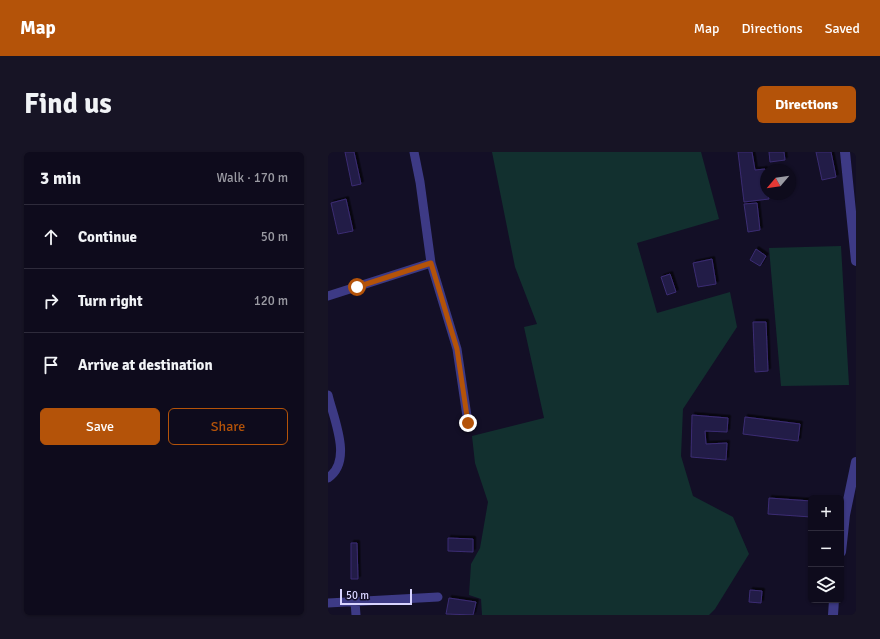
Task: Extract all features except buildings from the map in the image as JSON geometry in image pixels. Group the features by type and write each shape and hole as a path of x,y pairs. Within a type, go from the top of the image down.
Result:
{"street":[{"path":"414,152 420,182 431,263 457,349 468,423"},
{"path":"844,152 856,261"},
{"path":"847,171 856,176"},
{"path":"328,296 431,263"},
{"path":"328,395 342,453 337,471 328,478"},
{"path":"843,531 845,515 856,462"},
{"path":"328,603 438,598"},
{"path":"355,602 356,615"},
{"path":"833,615 834,603"}],"green space":[{"path":"492,152 701,152 719,219 637,243 657,313 730,292 737,327 683,409 681,456 693,496 733,517 749,554 715,609 709,615 482,615 481,599 469,595 471,564 480,548 488,502 475,463 472,436 544,418 524,327 537,324 515,267"},
{"path":"841,246 849,385 781,386 769,248"}],"route":[{"path":"357,287 431,263 457,349 468,423"}]}
